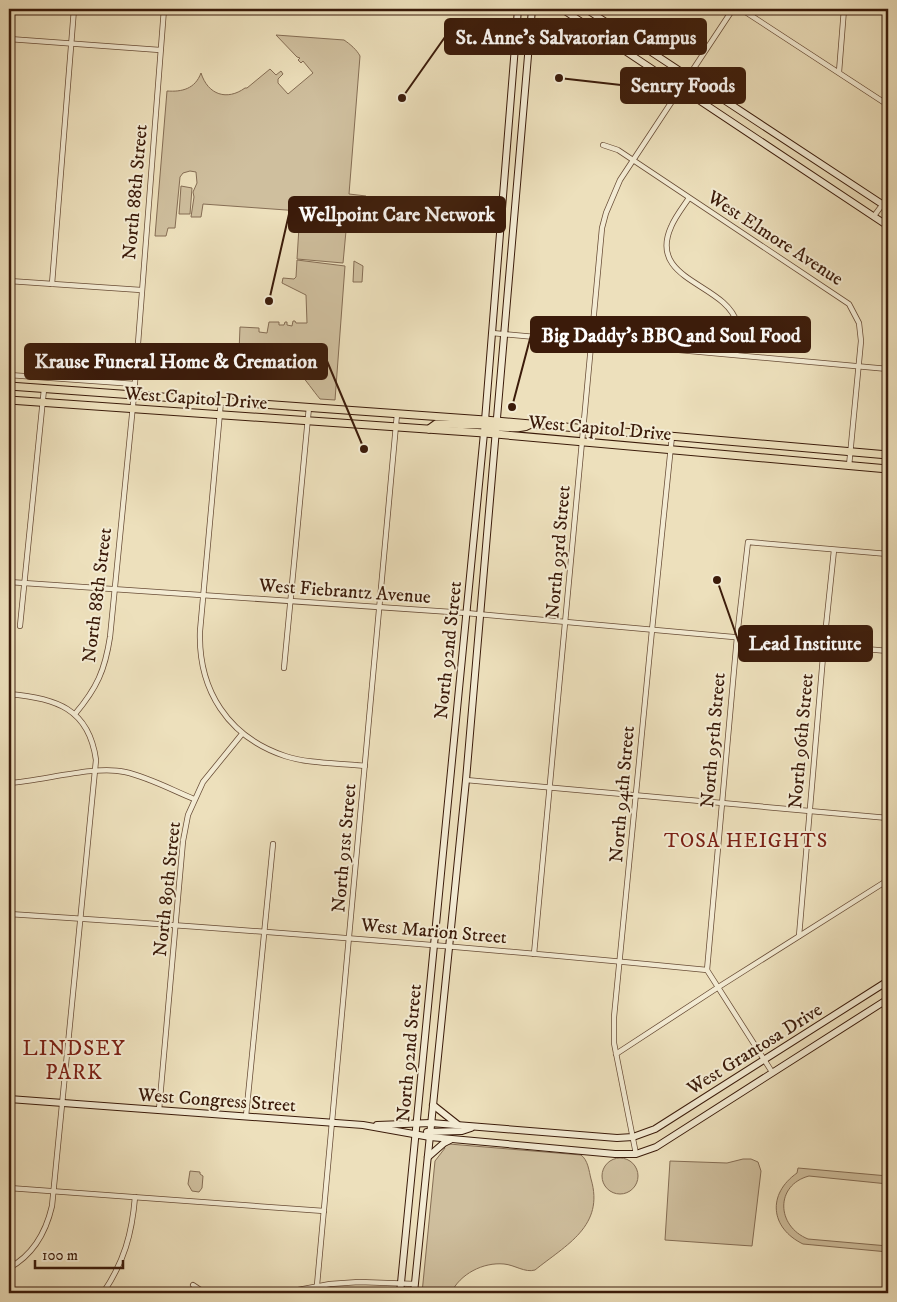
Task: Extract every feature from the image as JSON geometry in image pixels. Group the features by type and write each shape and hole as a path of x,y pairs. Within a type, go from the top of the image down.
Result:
{"main road":[{"name":"North 92nd Street","path":"400,1293 484,426 518,9"},
{"name":"North 92nd Street","path":"414,1293 466,780 532,9"},
{"path":"562,9 888,226"},
{"path":"586,9 886,207"},
{"path":"512,92 525,92"},
{"name":"West Capitol Drive","path":"9,386 397,414 496,427 583,442 888,469"},
{"name":"West Capitol Drive","path":"9,400 429,429 484,426"},
{"name":"West Capitol Drive","path":"496,427 531,424 888,455"},
{"path":"484,426 488,429 496,427"},
{"name":"West Grantosa Drive","path":"634,1137 655,1128 888,981"},
{"name":"West Grantosa Drive","path":"636,1154 656,1147 888,999"},
{"name":"West Congress Street","path":"9,1099 363,1125 431,1123 617,1138 634,1137"},
{"path":"433,1105 458,1125"},
{"name":"West Congress Street","path":"363,1125 454,1139 614,1154 636,1154"},
{"path":"430,1134 462,1131 476,1127"},
{"path":"428,1157 444,1143 454,1139"}],"street":[{"path":"52,284 74,9"},
{"name":"North 88th Street","path":"75,714 91,694 103,672 108,645 135,384 164,9"},
{"name":"North 93rd Street","path":"534,954 602,228 612,197 632,159 681,89 733,9"},
{"path":"741,9 888,105"},
{"path":"839,72 844,9"},
{"path":"9,39 160,50"},
{"name":"West Elmore Avenue","path":"603,145 618,150 632,159 849,304 859,323 861,341 858,366"},
{"path":"874,216 886,207 888,197"},
{"path":"690,198 670,229 667,246 668,254 677,271 728,306 737,324 736,354"},
{"path":"9,281 141,290"},
{"path":"492,333 888,368"},
{"path":"849,466 858,366"},
{"name":"West Capitol Drive","path":"9,375 135,384"},
{"path":"20,626 44,389"},
{"path":"221,401 199,646 202,668 208,686 227,719 242,734 265,748 286,756 306,760 365,766"},
{"path":"284,668 310,408"},
{"name":"North 91st Street","path":"317,1285 397,414"},
{"name":"North 94th Street","path":"636,1154 614,1043 614,1017 672,436"},
{"name":"North 95th Street","path":"707,970 721,803 748,542 834,550"},
{"path":"834,550 888,554"},
{"name":"North 96th Street","path":"799,936 834,550"},
{"name":"West Fiebrantz Avenue","path":"9,582 480,614 888,651"},
{"path":"9,694 31,696 56,702 75,714 86,728 94,748 96,771 50,1216 39,1241 28,1254 9,1268"},
{"name":"North 89th Street","path":"159,1110 183,841 188,815 203,782 242,734"},
{"path":"9,783 96,771 125,772 194,799"},
{"path":"466,780 888,818"},
{"path":"246,1116 273,844"},
{"path":"616,1054 888,880"},
{"name":"West Marion Street","path":"9,914 350,938 707,970"},
{"path":"707,970 772,1072"},
{"path":"9,1188 324,1211"},
{"path":"103,1293 116,1274 126,1248 131,1232 135,1197"},
{"path":"282,1293 317,1285 359,1282 415,1284"},
{"path":"193,1286 205,1293"}],"shaded area":[{"path":"276,35 344,40 360,56 349,194 366,196 363,231 346,231 343,263 297,259 300,211 203,204 201,217 191,217 193,192 197,183 196,172 190,171 183,173 180,177 175,228 168,228 166,236 155,236 167,91 183,90 192,86 201,73 213,91 225,95 232,94 247,88 270,69 276,75 281,71 283,74 278,79 278,83 288,94 313,73 303,61 301,63 298,60 300,58"},
{"path":"181,186 192,188 190,214 179,214"},
{"path":"297,260 345,266 335,400 320,399 298,372 279,357 263,353 239,352 240,327 259,328 259,332 267,333 269,322 279,322 279,325 284,325 287,322 287,325 292,326 293,321 296,323 307,323 306,295 282,283 283,278 294,279 296,277"},
{"path":"354,261 363,266 362,282 353,282"},
{"path":"449,1144 581,1155 588,1166 594,1195 593,1210 588,1222 570,1243 535,1270 531,1271 504,1264 488,1265 466,1275 451,1293 422,1293 435,1161 445,1148 443,1147"},
{"path":"620,1158 632,1164 638,1176 632,1188 620,1194 608,1188 602,1176 608,1164"},
{"path":"751,1159 758,1162 761,1171 752,1246 665,1240 670,1161 727,1163"},
{"path":"798,1168 888,1176 888,1184 809,1176 798,1181 790,1188 785,1196 784,1206 785,1216 790,1225 797,1233 808,1239 888,1246 888,1252 803,1244 792,1237 784,1229 776,1210 777,1200 781,1191 787,1181 797,1173"},
{"path":"190,1171 200,1172 203,1176 202,1188 199,1192 192,1191 188,1184"}],"place":[{"name":"Sentry Foods","path":"559,78"},
{"name":"St. Anne's Salvatorian Campus","path":"402,98"},
{"name":"Wellpoint Care Network","path":"269,301"},
{"name":"Big Daddy's BBQ and Soul Food","path":"512,407"},
{"name":"Krause Funeral Home & Cremation","path":"364,449"},
{"name":"Lead Institute","path":"717,580"}],"district":[{"name":"TOSA HEIGHTS","path":"746,840"},
{"name":"LINDSEY PARK","path":"74,1060"}]}
